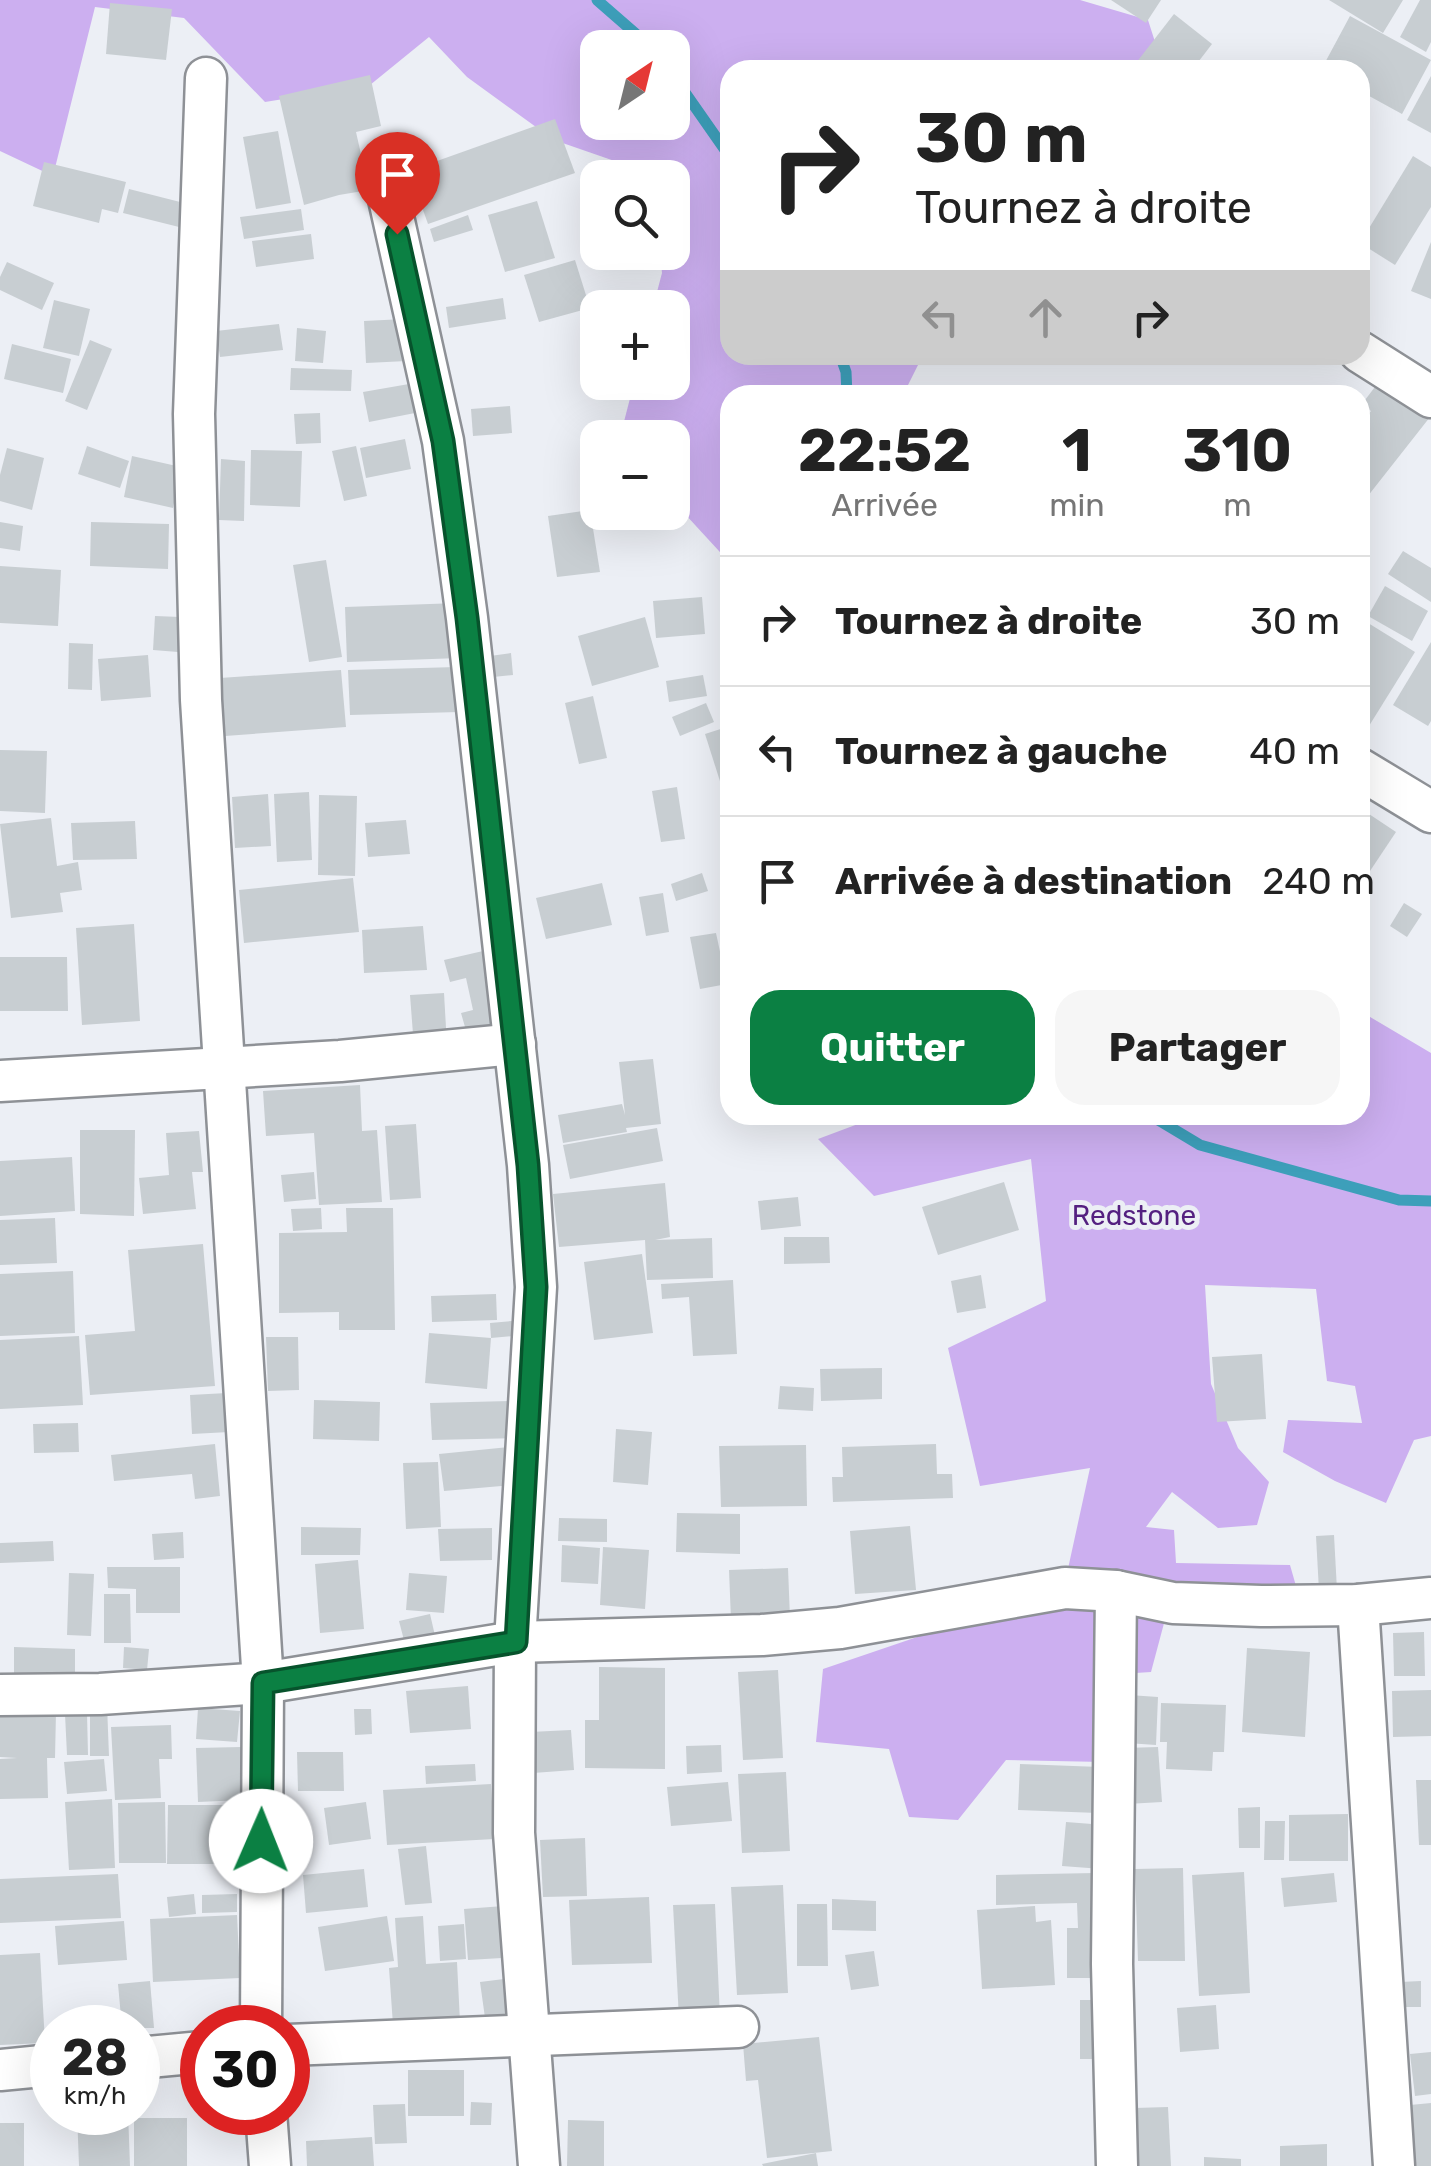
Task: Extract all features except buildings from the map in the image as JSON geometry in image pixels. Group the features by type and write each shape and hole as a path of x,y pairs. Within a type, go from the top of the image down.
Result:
{"street":[{"path":"206,78 194,414 201,700 263,1683 261,2005"},
{"path":"390,199 443,441 467,618 528,1165 536,1287 516,1642 514,1833 540,2166"},
{"path":"1370,358 1431,397"},
{"path":"1370,774 1431,812"},
{"path":"0,1080 340,1062 515,1044"},
{"path":"0,1695 100,1694 263,1683 516,1642 762,1635 840,1628 1065,1588 1116,1591 1173,1604 1358,1606 1431,1598"},
{"path":"1116,1591 1112,1964 1117,2166"},
{"path":"1358,1606 1394,2166"},
{"path":"310,2044 738,2026"},
{"path":"0,2070 30,2067"},
{"path":"268,2135 270,2166"}],"green space":[{"path":"0,0 1080,0 1148,20 1161,60 720,60 720,365 918,365 908,385 720,385 720,552 690,519 690,420 624,420 630,400 690,400 690,290 658,290 662,270 690,270 690,160 612,160 554,140 467,77 429,37 370,85 265,102 184,18 95,7 53,176 0,151"},
{"name":"Redstone","path":"1370,1017 1431,1053 1431,1436 1414,1440 1386,1503 1283,1452 1288,1420 1362,1423 1355,1386 1327,1381 1316,1289 1205,1285 1211,1384 1238,1448 1269,1482 1257,1525 1218,1528 1172,1492 1146,1527 1174,1530 1176,1563 1290,1565 1300,1600 1171,1597 1151,1672 1120,1674 1104,1762 1006,1760 958,1820 909,1817 889,1749 816,1742 823,1669 1064,1587 1090,1468 980,1486 948,1348 1046,1301 1031,1159 874,1196 818,1139 855,1125 1370,1125"}],"waterway":[{"path":"597,0 631,30"},
{"path":"690,100 720,143"},
{"path":"844,365 847,385"},
{"path":"1167,1125 1200,1145 1399,1200 1431,1201"}],"route":[{"path":"261,1841 263,1683 516,1642 536,1287 528,1165 467,618 443,441 397,234"}]}
